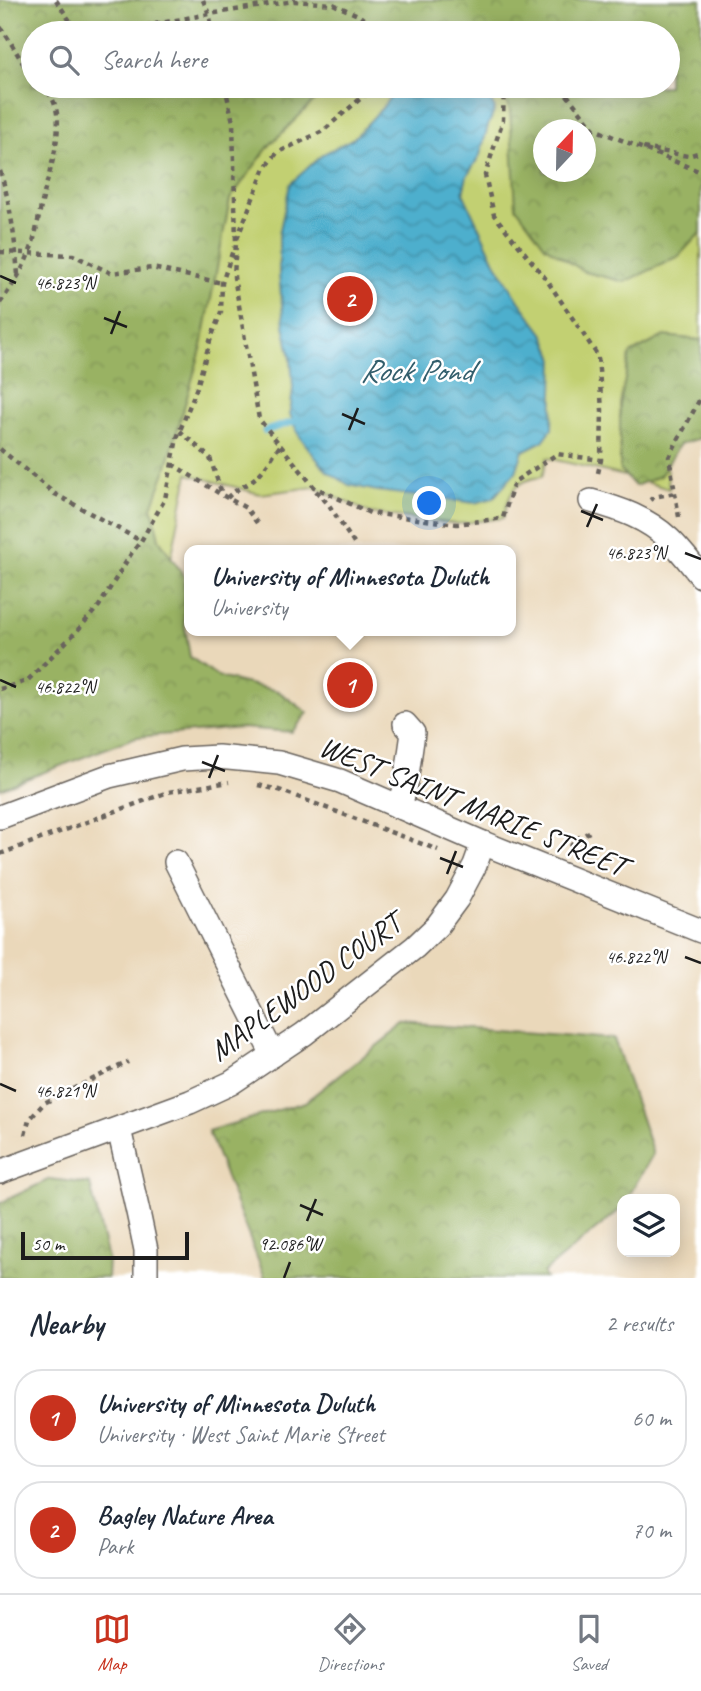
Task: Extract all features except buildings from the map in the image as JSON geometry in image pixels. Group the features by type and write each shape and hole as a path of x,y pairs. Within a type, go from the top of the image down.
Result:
{"street":[{"path":"591,500 618,508 653,525 671,541 701,576"},
{"path":"399,807 405,789 413,733 405,724"},
{"name":"WEST SAINT MARIE STREET","path":"0,817 108,776 182,759 218,757 279,763 340,781 483,843 701,931"},
{"name":"MAPLEWOOD COURT","path":"0,1172 190,1102 231,1083 274,1055 415,947 437,926 457,899 483,843"},
{"path":"176,862 274,1055"},
{"path":"119,1129 141,1225 146,1278"}],"path":[{"path":"56,0 70,21"},
{"path":"203,0 210,21"},
{"path":"171,21 294,1 333,4 366,21"},
{"path":"0,27 21,61"},
{"path":"0,303 30,253 56,153 57,115 53,98"},
{"path":"228,98 233,121 236,242 234,277 261,422 329,505 355,545"},
{"path":"0,689 27,681 99,606 165,499 180,431 221,312 222,283 264,170 277,153 323,131 360,98"},
{"path":"506,98 503,120 485,175 494,215 546,279 598,356 602,410 601,460 598,473"},
{"path":"570,98 594,129 701,172"},
{"path":"633,146 688,156 701,152"},
{"path":"0,172 8,196 18,276"},
{"path":"0,252 73,255 111,273 152,268 222,283"},
{"path":"680,527 669,457 701,397"},
{"path":"180,431 210,458 225,497"},
{"path":"225,497 258,477 280,446"},
{"path":"0,449 55,494 141,541"},
{"path":"313,487 370,513 457,524 503,518 514,482 557,454 601,460"},
{"path":"172,464 246,508 257,523"},
{"path":"644,504 654,497 675,494"},
{"path":"0,854 168,792 238,781"},
{"path":"252,784 279,790 475,865"},
{"path":"571,848 573,841 591,831"},
{"path":"25,1135 29,1121 44,1103 128,1062"}],"shaded area":[{"path":"0,0 701,0 701,1278 0,1278"}],"green space":[{"path":"0,0 701,0 701,427 663,434 669,489 547,458 542,477 525,481 514,489 503,518 457,524 370,513 314,487 260,494 188,474 157,629 24,98 680,98 680,21 21,21 21,84"},
{"path":"0,0 701,0 701,232 678,257 625,282 585,272 545,246 516,207 510,110 506,98 680,98 680,21 21,21 21,98 317,98 270,145 230,199 202,346 152,507 159,539 184,576 184,636 186,636 190,657 219,677 278,691 308,713 292,732 242,728 136,737 0,789"},
{"path":"664,336 701,340 701,438 680,444 660,476 635,486 620,470 620,404 630,354"},
{"path":"406,1023 614,1039 653,1154 630,1194 617,1194 617,1212 543,1273 546,1278 265,1278 208,1131 305,1102"},
{"path":"50,1179 90,1184 108,1259 107,1278 0,1278 0,1203"}],"water":[{"name":"Rock Pond","path":"389,98 490,98 495,109 480,155 467,176 463,193 495,262 545,336 554,359 552,429 543,441 523,451 516,472 493,498 475,503 349,485 327,471 315,457 298,434 290,414 293,388 279,275 279,234 290,184 323,154 354,138"}],"waterway":[{"path":"265,431 293,422"}],"place":[{"name":"Bagley Nature Area","path":"350,299"},
{"name":"University of Minnesota Duluth","path":"350,685"}]}
